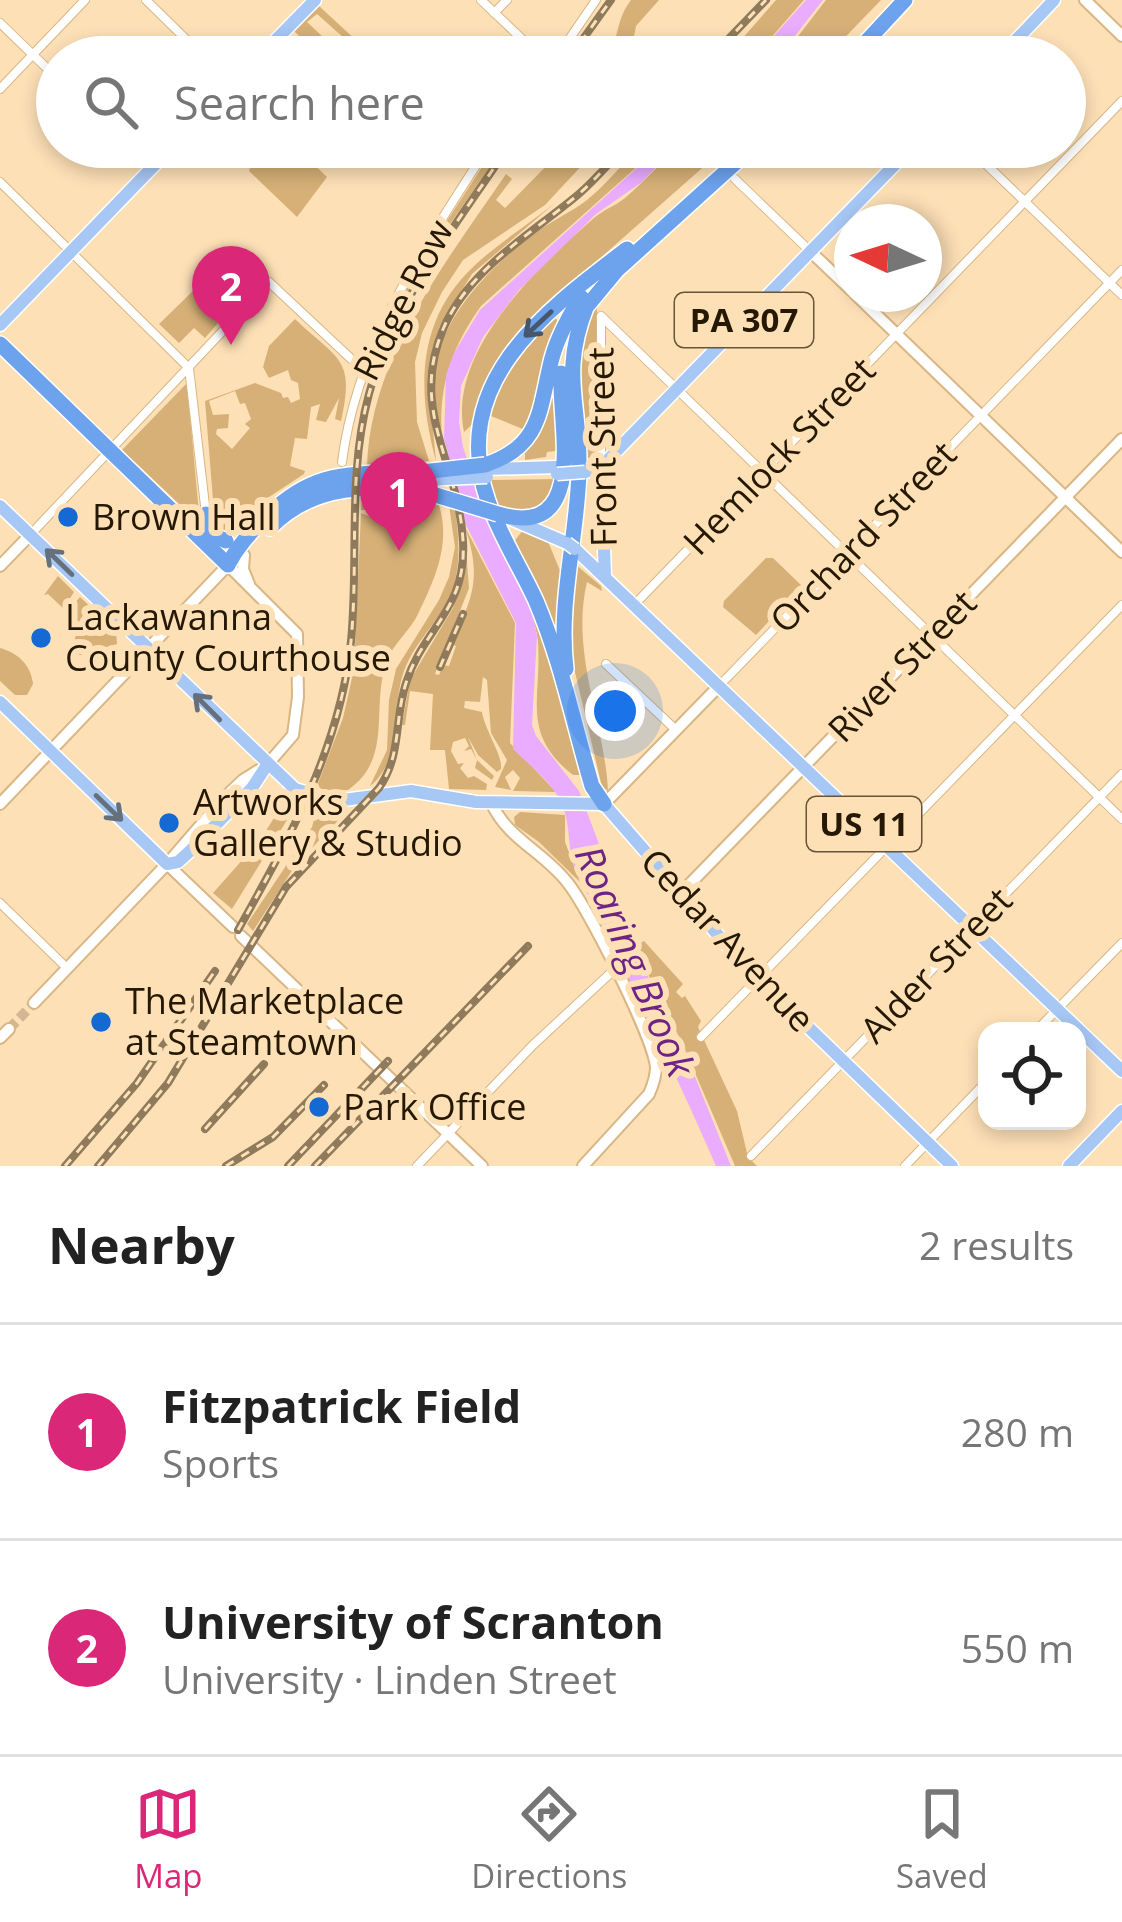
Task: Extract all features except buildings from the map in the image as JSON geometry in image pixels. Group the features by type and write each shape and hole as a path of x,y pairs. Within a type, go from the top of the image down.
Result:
{"highway":[{"path":"862,36 896,0"},
{"path":"872,36 905,0"},
{"path":"486,470 529,437 555,349 572,310 594,280 717,168"},
{"path":"501,515 524,518 542,512 562,489 561,372 586,305 617,270 730,168"},
{"path":"595,804 543,619 489,504 479,446 488,396 513,349 627,249"},
{"path":"586,305 570,365 579,471 563,640 595,804"},
{"path":"0,344 227,565 253,531"},
{"name":"US 11","path":"227,565 307,499 333,490 426,482 467,469 486,470"},
{"name":"US 11","path":"201,538 226,541 253,531 292,493 315,481 426,482 501,515"},
{"path":"206,514 214,535 226,541"}],"main road":[{"path":"280,36 315,0"},
{"path":"1020,36 1054,0"},
{"path":"1085,0 1122,36"},
{"path":"0,325 151,168"},
{"name":"PA 307","path":"426,482 486,470 601,467 892,168"},
{"path":"811,252 834,273"},
{"path":"875,312 1122,552"},
{"name":"River Street","path":"681,893 1122,440"},
{"name":"Front Street","path":"601,467 605,577"},
{"path":"0,506 295,789 312,797 355,799 411,791 491,802 595,804"},
{"name":"US 11","path":"501,515 571,546 1122,1071"},
{"path":"0,566 28,537"},
{"path":"244,555 244,573 251,586"},
{"path":"0,804 227,565 290,622 299,646 295,731 252,788 178,862 167,864 34,1003"},
{"name":"Orchard Street","path":"595,804 720,685"},
{"path":"0,703 482,1166"},
{"path":"491,802 505,827 568,883 615,969 653,1054 656,1074 649,1094 583,1166"},
{"name":"Cedar Avenue","path":"595,804 758,979 952,1166"},
{"path":"1069,1166 1122,1111"}],"street":[{"path":"51,36 85,0"},
{"path":"146,0 183,36"},
{"path":"481,0 519,36"},
{"path":"494,13 507,0"},
{"path":"571,36 596,0"},
{"path":"0,23 36,58"},
{"path":"0,89 36,52"},
{"name":"Hemlock Street","path":"1086,138 1122,101"},
{"name":"Ridge Row","path":"342,462 362,369 412,269 475,168"},
{"path":"990,168 1122,295"},
{"name":"Hemlock Street","path":"635,604 1057,168"},
{"path":"735,178 811,252"},
{"path":"0,182 189,368 206,514 199,522 184,521"},
{"name":"Orchard Street","path":"720,685 1122,270"},
{"path":"28,537 269,282 362,369"},
{"name":"Front Street","path":"601,467 601,316 677,389"},
{"path":"677,389 1122,819"},
{"path":"701,1037 1122,605"},
{"path":"606,664 676,730"},
{"name":"Alder Street","path":"751,1156 1122,775"},
{"path":"0,903 68,968"},
{"path":"1045,1022 1122,943"},
{"path":"417,1166 533,1045 615,969"},
{"path":"905,1166 978,1090"}],"shaded area":[{"path":"631,0 659,0 636,26 634,36 616,36"},
{"path":"776,0 804,0 772,36 744,36"},
{"path":"826,0 881,0 846,36 798,36"},
{"path":"319,6 352,36 342,36 317,14 307,22 322,36 299,36 294,31"},
{"path":"318,168 327,177 297,217 249,171"},
{"path":"481,168 489,168 441,237 382,339 419,264"},
{"path":"544,168 579,168 545,205 463,260 442,292 422,333 415,362 417,422 429,461 367,467 371,426 397,349 437,276 506,174 512,179 496,200 505,208"},
{"path":"619,168 635,168 481,306 449,369 442,402 442,439 433,408 432,379 439,350 467,298 509,254"},
{"path":"657,168 702,168 516,335 498,361 478,416 464,432 462,402 469,371 502,313 572,238"},
{"path":"555,203 472,274 440,326 428,378 436,461 424,383 431,334 440,310 473,267"},
{"path":"243,264 252,275 251,285 205,338 194,328 179,343 159,324 197,287"},
{"path":"597,306 595,451 585,459 577,361 580,341"},
{"path":"554,317 559,322 525,430 491,416 485,429 510,367"},
{"path":"295,319 333,353 346,384 341,421 335,419 339,398 326,422 316,420 320,404 311,407 307,439 295,438 290,466 304,474 266,499 238,529 221,530 215,524 205,401 255,383 281,393 291,403 300,399 298,383 291,380 288,370 269,378 263,367 269,346","holes":["235,391 240,404 245,403 251,419 245,424 250,428 232,449 216,434 217,429 228,428 229,414 213,415 209,401"]},
{"path":"187,383 199,514 194,518 122,450"},
{"path":"555,389 558,446 546,457 525,460 525,451 542,427"},
{"path":"557,479 541,505 518,509 496,508 488,480"},
{"path":"399,495 438,502 443,531 440,560 418,614 388,658 371,762 348,790 322,790 317,786 343,718 354,669 361,513 369,516 373,503 369,510 361,510 362,497"},
{"path":"449,505 455,506 458,534 455,581 445,606 404,671 392,748 370,786 387,750 396,669 449,577 455,547"},
{"path":"465,527 515,623 510,743 556,792 513,791 520,778 513,770 505,777 511,790 495,787 507,760 491,733 483,677 480,702 465,701 464,708 482,712 501,769 497,772 478,755 468,737 477,760 471,749 464,751 469,746 465,738 453,742 451,751 458,764 464,763 460,768 468,778 474,776 487,784 486,790 449,789 445,750 430,750 433,694 410,691 402,725 410,680 453,608 466,550 469,588 435,674 439,675 443,665 449,666 456,646 451,644 470,600 474,574"},
{"path":"523,530 547,539 563,578 561,658 513,543"},
{"path":"766,558 773,558 802,586 756,635 723,607"},
{"path":"575,564 602,591 587,582 583,635 608,791 602,787 571,655"},
{"path":"58,576 74,592 69,600 74,604 80,597 98,614 83,629 44,595"},
{"path":"531,604 583,775 573,775 556,760 540,729 538,642"},
{"path":"100,616 116,631 117,644 80,655 75,651 75,637"},
{"path":"0,648 26,666 33,684 27,695 15,695 0,681"},
{"path":"477,760 494,776 492,780 475,768"},
{"path":"290,793 300,799 232,909 213,893 260,840"},
{"path":"317,808 347,811 295,866 253,931 247,924 312,827"},
{"path":"520,812 565,815 565,842 580,882 515,825 514,817"},
{"path":"644,941 683,984 676,992 685,996 701,1021 698,1027 737,1111 748,1157 757,1166 735,1166 634,946"}],"water":[{"path":"806,0 823,0 795,36 774,36"},
{"name":"Roaring Brook","path":"637,168 655,168 596,214 519,290 483,337 461,386 459,422 489,522 530,602 537,636 532,725 536,736 579,791 599,844 605,880 683,1047 731,1166 716,1166 578,875 562,803 513,749 516,623 465,523 444,438 446,375 480,310"}],"tunnel":[{"path":"9,1029 34,1003"}],"railway":[{"path":"585,36 611,0"},
{"path":"731,36 766,0"},
{"path":"238,930 294,826 336,718 351,641 358,455 380,360 428,265 494,168"},
{"path":"98,1166 168,1083 286,887 386,776 406,683 451,602 462,565 460,513 433,410 431,384 444,327 486,269 604,168"},
{"path":"440,667 463,614"},
{"path":"315,1166 528,946"},
{"path":"65,1166 137,1083 215,971"},
{"path":"288,1166 388,1061"},
{"path":"205,1129 264,1064"},
{"path":"226,1166 273,1137 324,1085"}],"place":[{"name":"University of Scranton","path":"231,345"},
{"name":"Brown Hall","path":"68,517"},
{"name":"Fitzpatrick Field","path":"399,551"},
{"name":"Lackawanna County Courthouse","path":"41,638"},
{"name":"Artworks Gallery & Studio","path":"169,823"},
{"name":"The Marketplace at Steamtown","path":"101,1022"},
{"name":"Park Office","path":"319,1107"}]}
